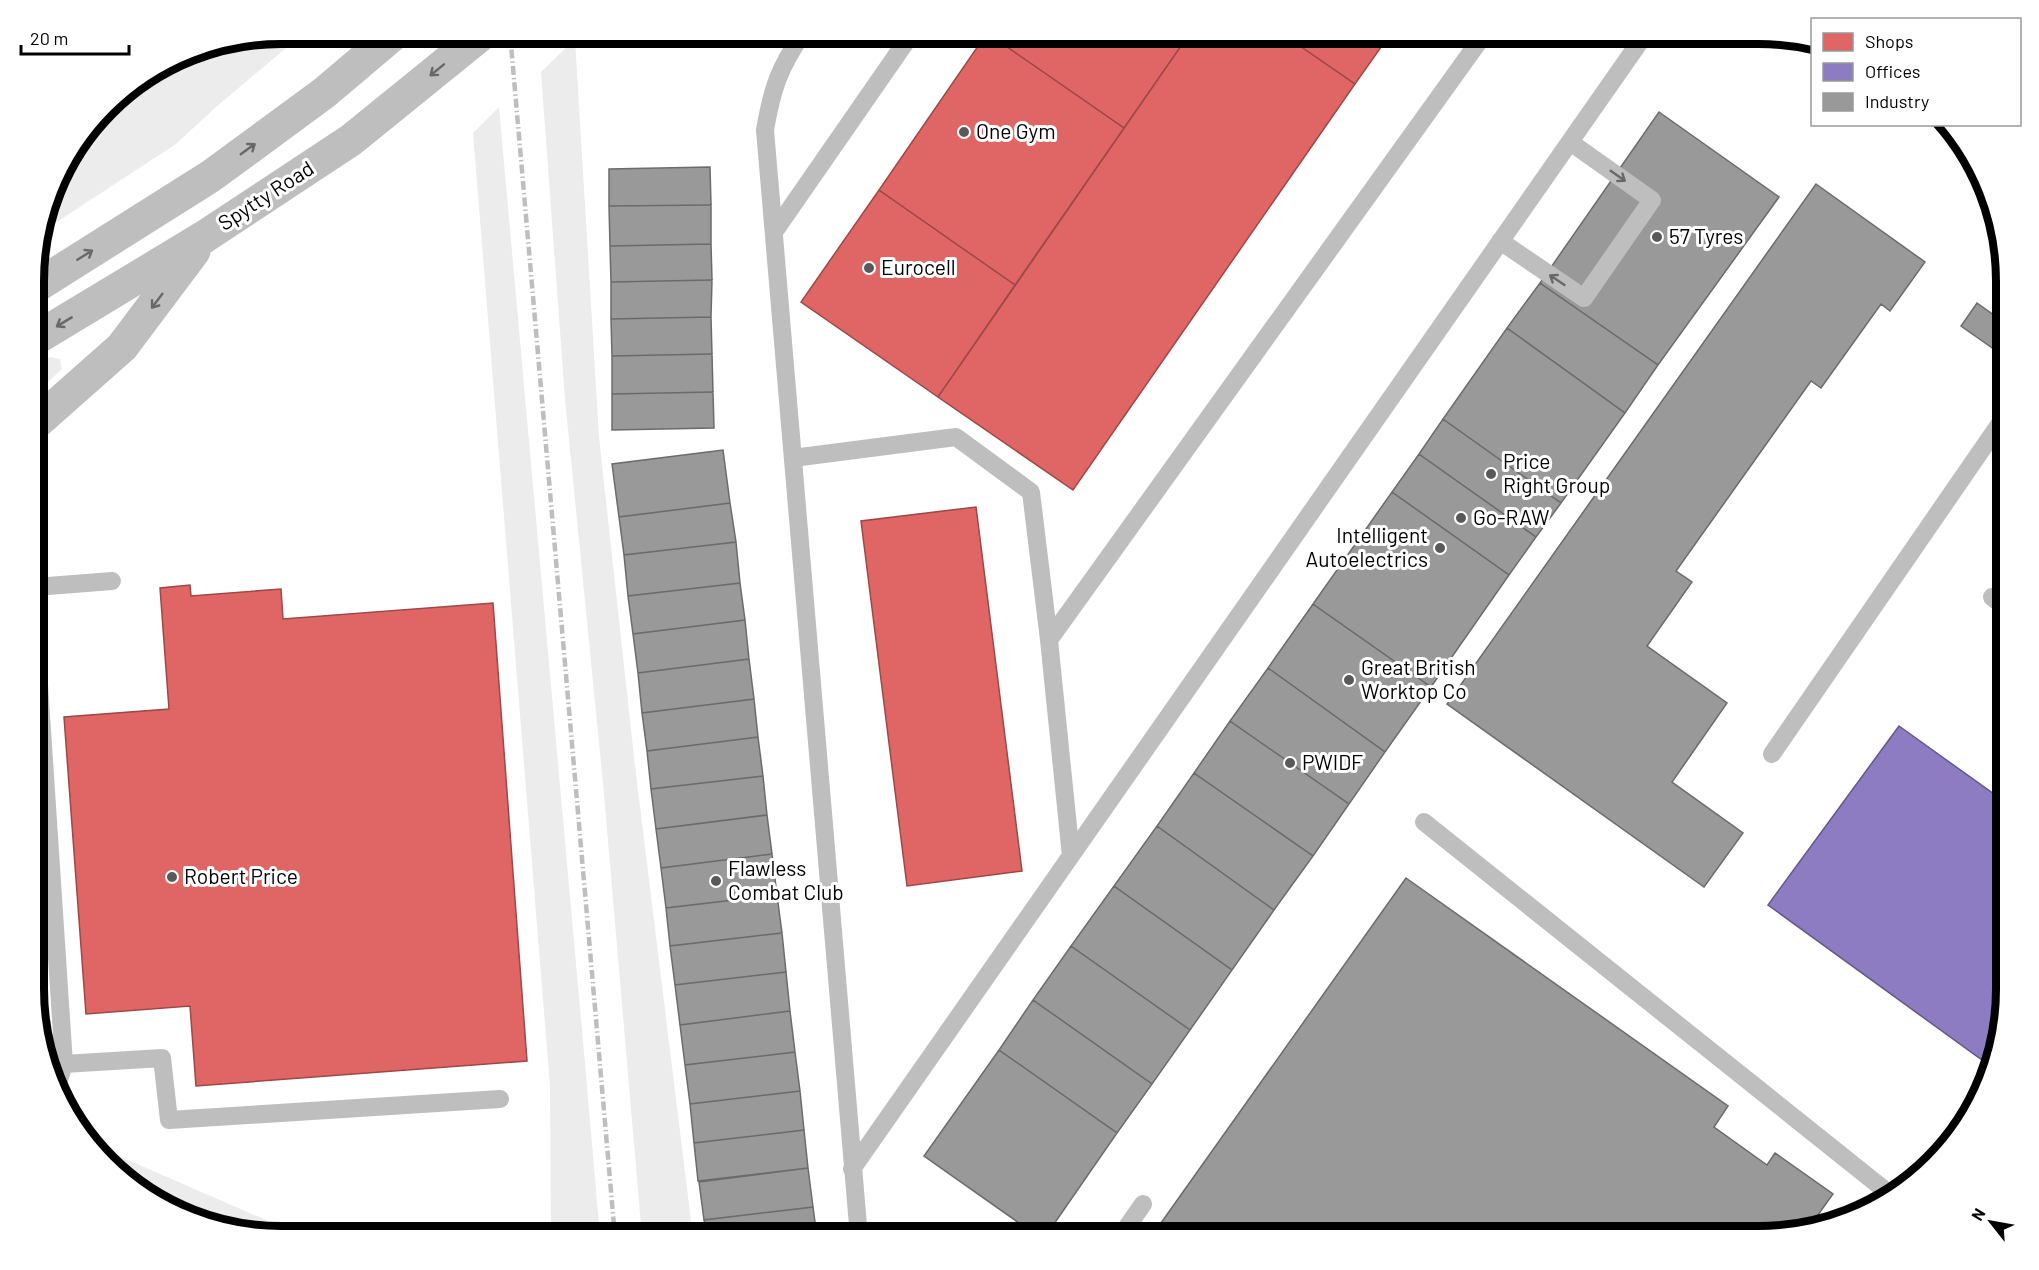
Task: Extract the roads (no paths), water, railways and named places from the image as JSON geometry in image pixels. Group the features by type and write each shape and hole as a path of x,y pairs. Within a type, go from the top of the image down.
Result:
{"main road":[{"path":"44,281 211,176 324,93 382,44"},
{"name":"Spytty Road","path":"44,334 204,237 351,140 469,44"},
{"path":"44,416 123,347 204,237"}],"lane":[{"path":"795,44 785,59 771,96 765,130 858,1226"},
{"path":"774,232 904,44"},
{"path":"1049,640 1477,44"},
{"path":"852,1169 1638,44"},
{"path":"1500,241 1584,298 1652,200 1570,142"},
{"path":"1772,754 1996,430"},
{"path":"793,458 956,437 1031,492 1071,856"},
{"path":"44,586 112,581"},
{"path":"44,761 64,1064 60,1076"},
{"path":"1424,822 1884,1191"},
{"path":"64,1064 162,1058 169,1120 500,1099"},
{"path":"1127,1226 1143,1203"}],"railway":[{"path":"511,44 614,1226"}],"place":[{"name":"One Gym","path":"964,132"},
{"name":"57 Tyres","path":"1657,237"},
{"name":"Eurocell","path":"869,268"},
{"name":"Price Right Group","path":"1491,474"},
{"name":"Go-RAW","path":"1461,518"},
{"name":"Intelligent Autoelectrics","path":"1440,548"},
{"name":"Great British Worktop Co","path":"1349,680"},
{"name":"PWIDF","path":"1290,763"},
{"name":"Robert Price","path":"172,877"},
{"name":"Flawless Combat Club","path":"716,881"}]}
